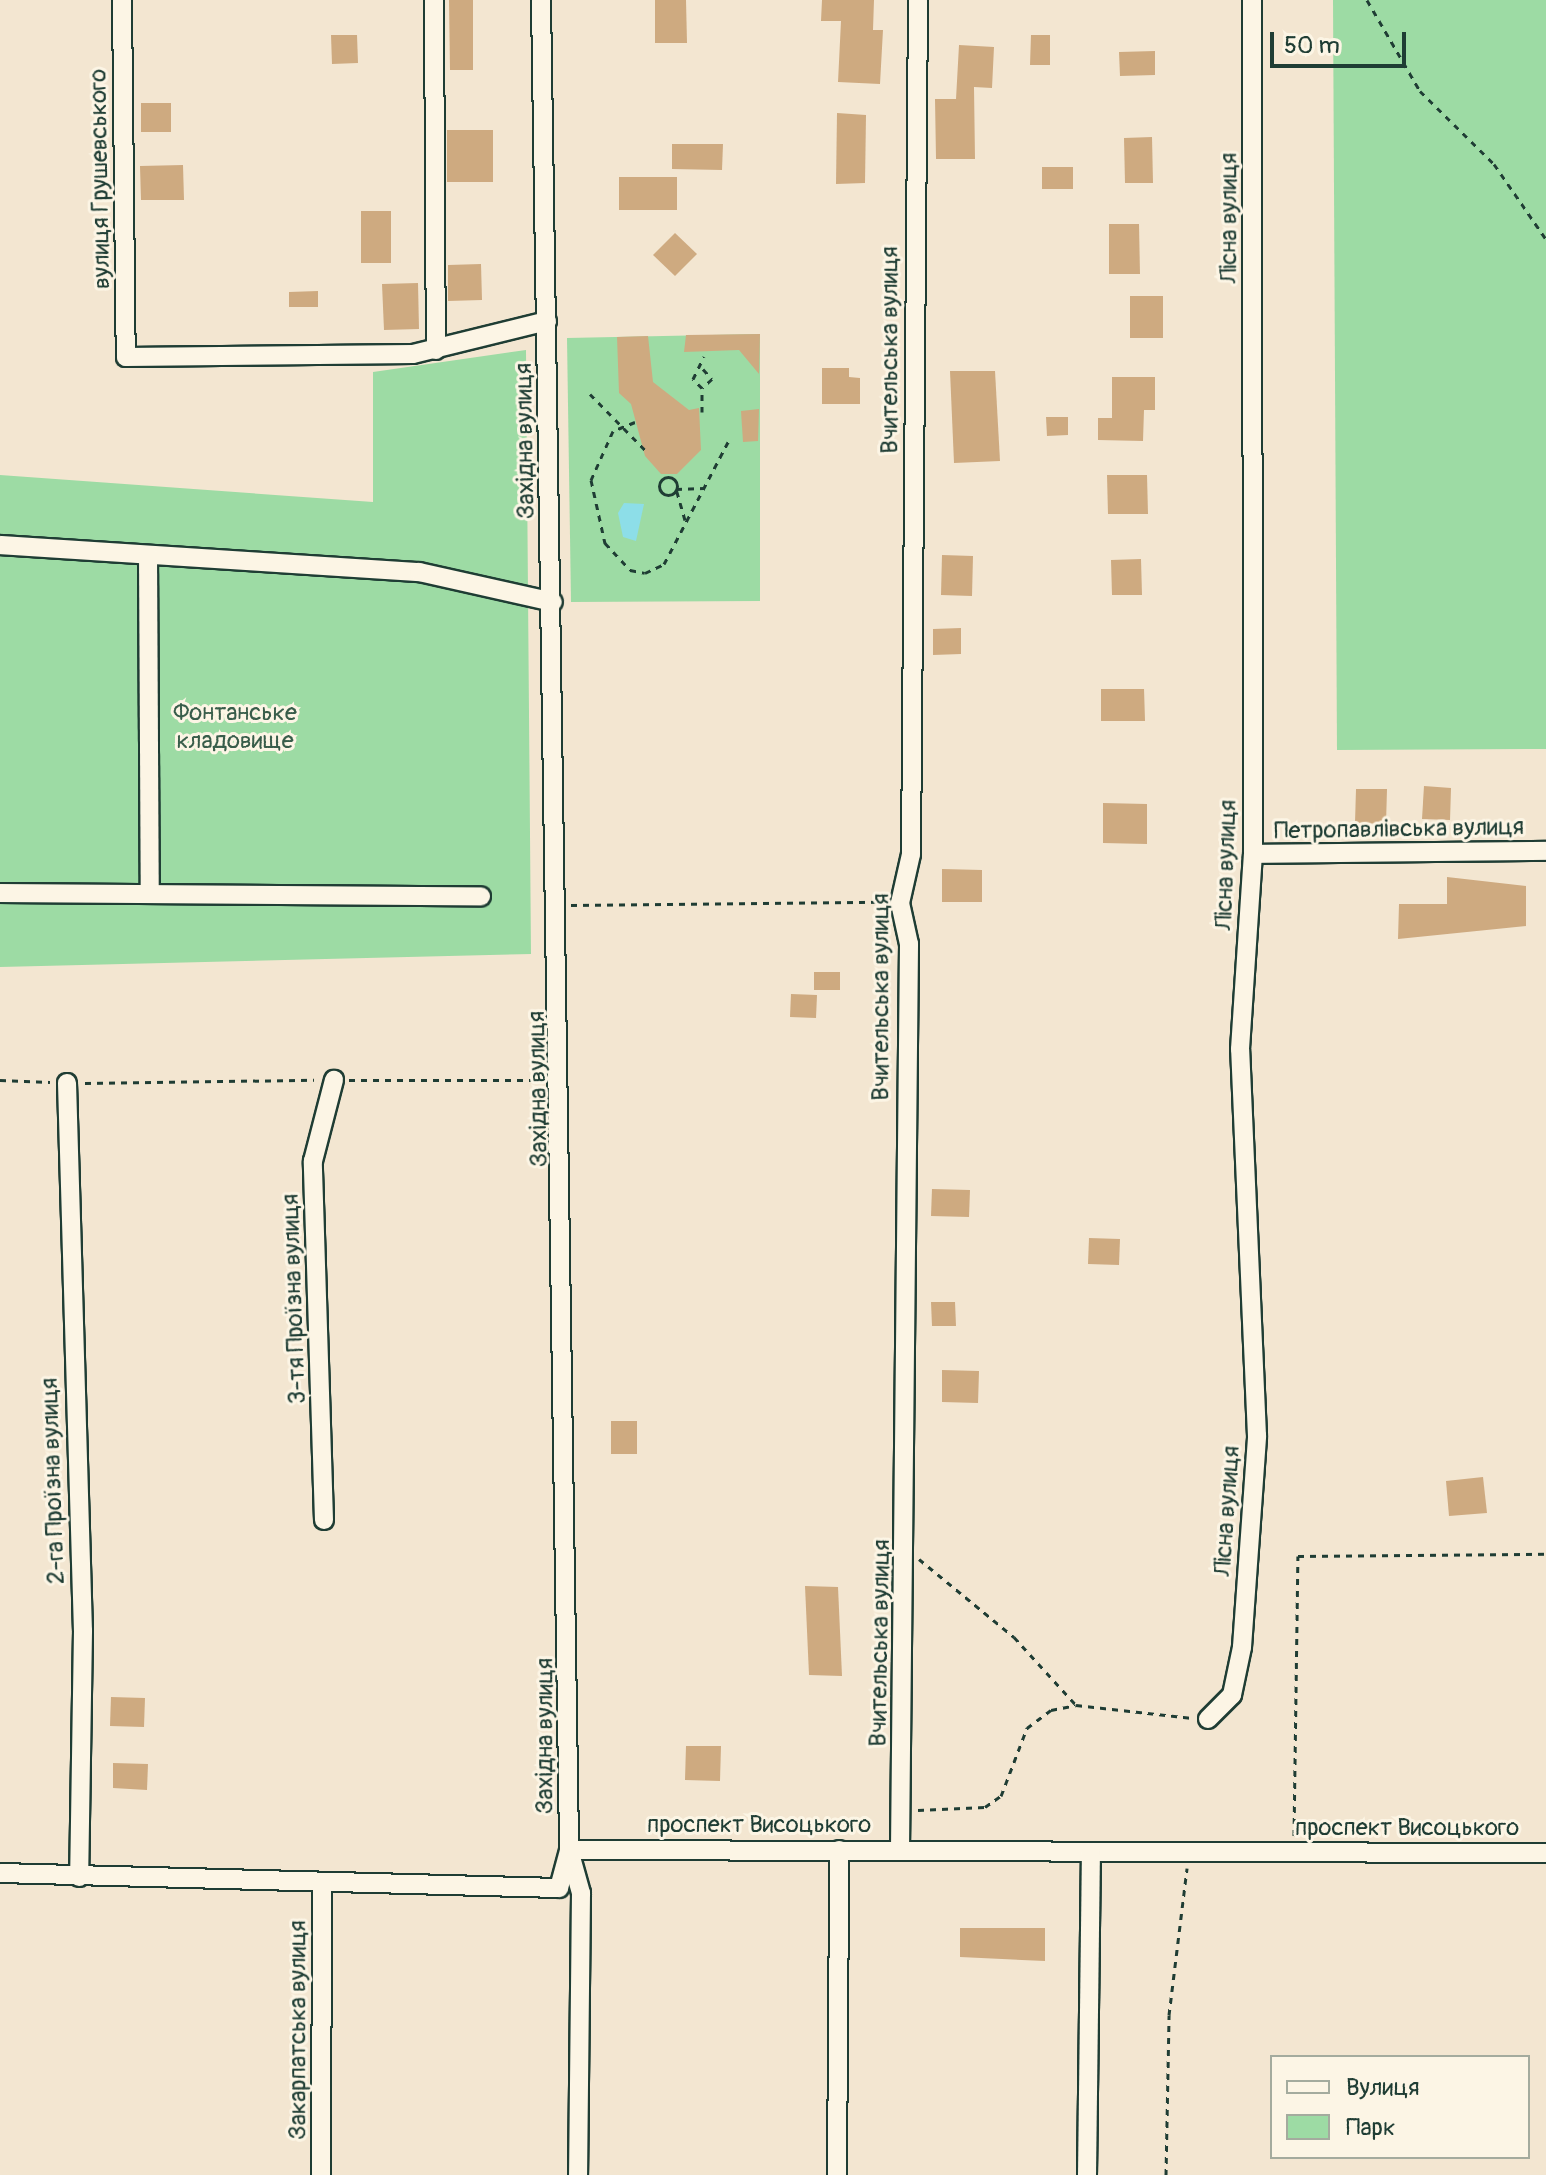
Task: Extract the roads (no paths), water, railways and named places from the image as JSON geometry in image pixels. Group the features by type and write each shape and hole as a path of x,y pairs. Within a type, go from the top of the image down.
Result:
{"street":[{"name":"вулиця Грушевського","path":"122,0 126,357 436,350"},
{"path":"434,0 436,350 547,321"},
{"name":"Західна вулиця","path":"541,0 562,1080 569,1850 581,1893 578,2175"},
{"name":"Вчительська вулиця","path":"900,1850 908,1552 900,1363 909,944 900,903 911,854 918,0"},
{"name":"Лісна вулиця","path":"1208,1719 1232,1695 1242,1647 1257,1436 1240,1049 1253,854 1252,0"},
{"path":"0,545 419,572 553,602"},
{"path":"148,555 150,894"},
{"name":"Петропавлівська вулиця","path":"1253,854 1546,851"},
{"path":"0,893 481,896"},
{"name":"3-тя Проїзна вулиця","path":"324,1520 313,1161 334,1080"},
{"name":"2-га Проїзна вулиця","path":"67,1083 83,1631 79,1877"},
{"path":"0,1873 322,1886 559,1888 569,1850"},
{"name":"проспект Висоцького","path":"569,1850 1546,1853"},
{"path":"837,2175 839,1850"},
{"path":"1087,2175 1091,1852"},
{"name":"Закарпатська вулиця","path":"321,2175 322,1886"}],"water":[{"path":"624,503 644,504 636,541 623,537 618,513"}],"park label":[{"name":"Фонтанське кладовище","path":"235,727"}]}
